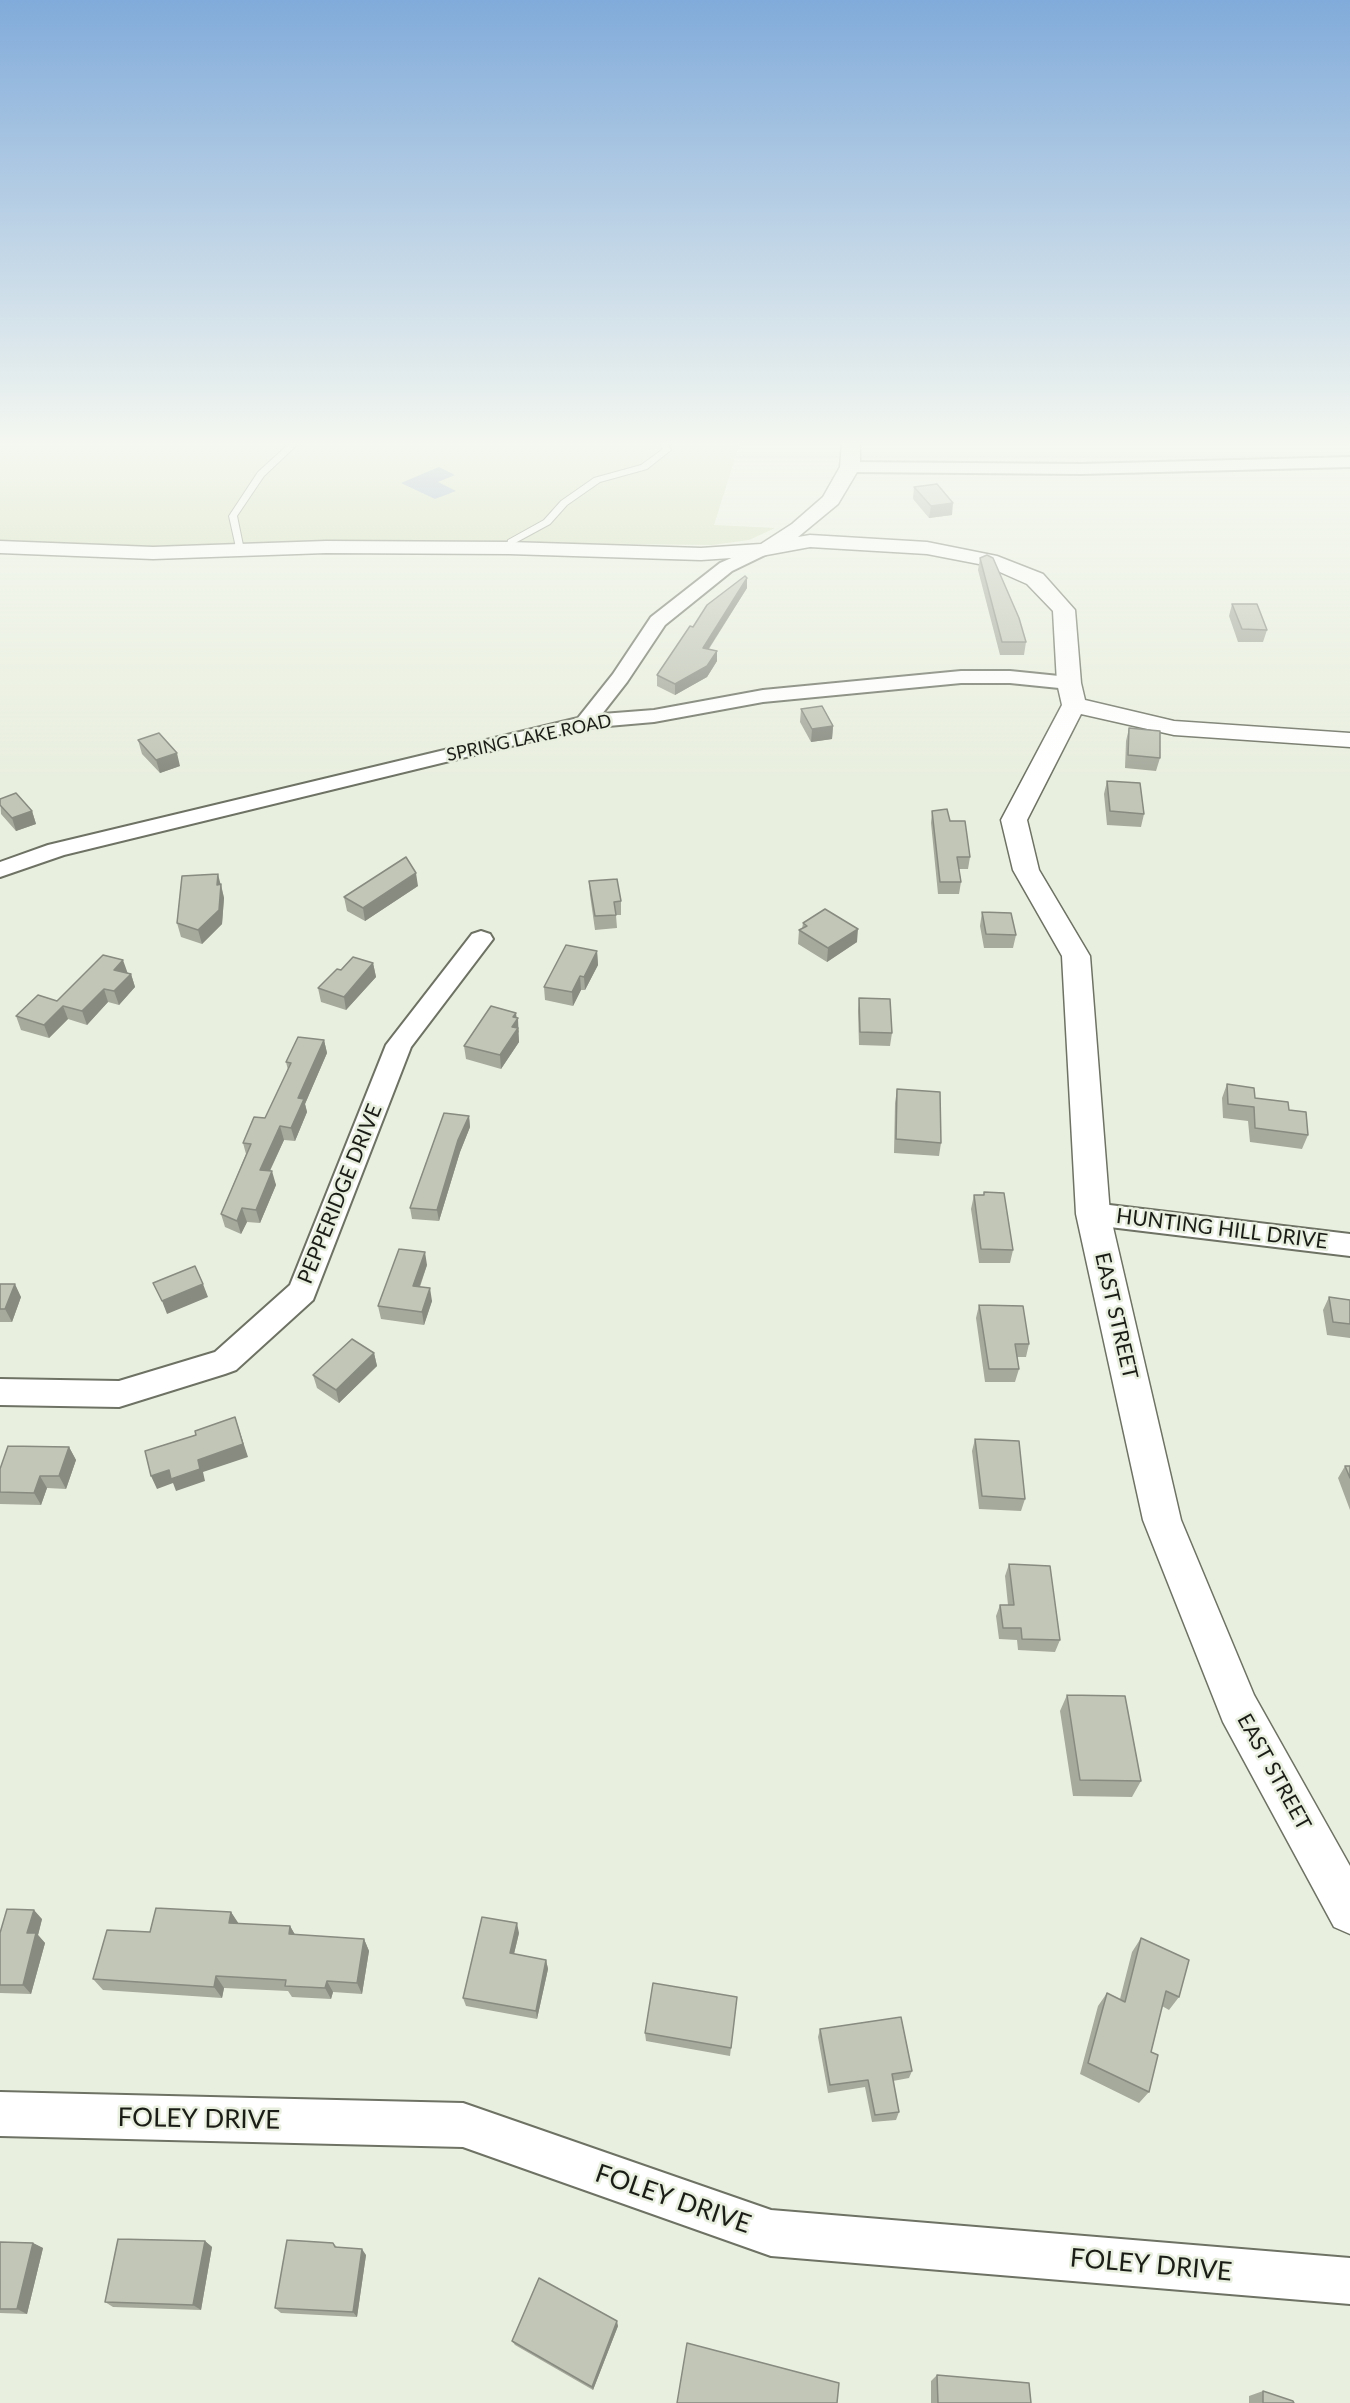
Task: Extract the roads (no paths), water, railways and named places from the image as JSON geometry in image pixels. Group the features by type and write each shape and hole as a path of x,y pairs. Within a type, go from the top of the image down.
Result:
{"street":[{"path":"585,722 620,678 658,621 726,567 752,554"},
{"path":"959,554 990,560 1035,579 1064,610 1072,694 1174,728 1350,740"},
{"name":"SPRING LAKE ROAD","path":"0,870 56,850 585,722 654,716 763,696 961,677 1010,677 1072,694"},
{"name":"EAST STREET","path":"1072,694 1014,820 1026,870 1076,956 1093,1214 1162,1520 1238,1708 1350,1911"},
{"name":"PEPPERIDGE DRIVE","path":"0,1392 119,1394 225,1361 302,1292 399,1045 481,939"},
{"name":"HUNTING HILL DRIVE","path":"1093,1214 1350,1245"},
{"name":"FOLEY DRIVE","path":"0,2114 463,2125 771,2233 1350,2281"}]}
